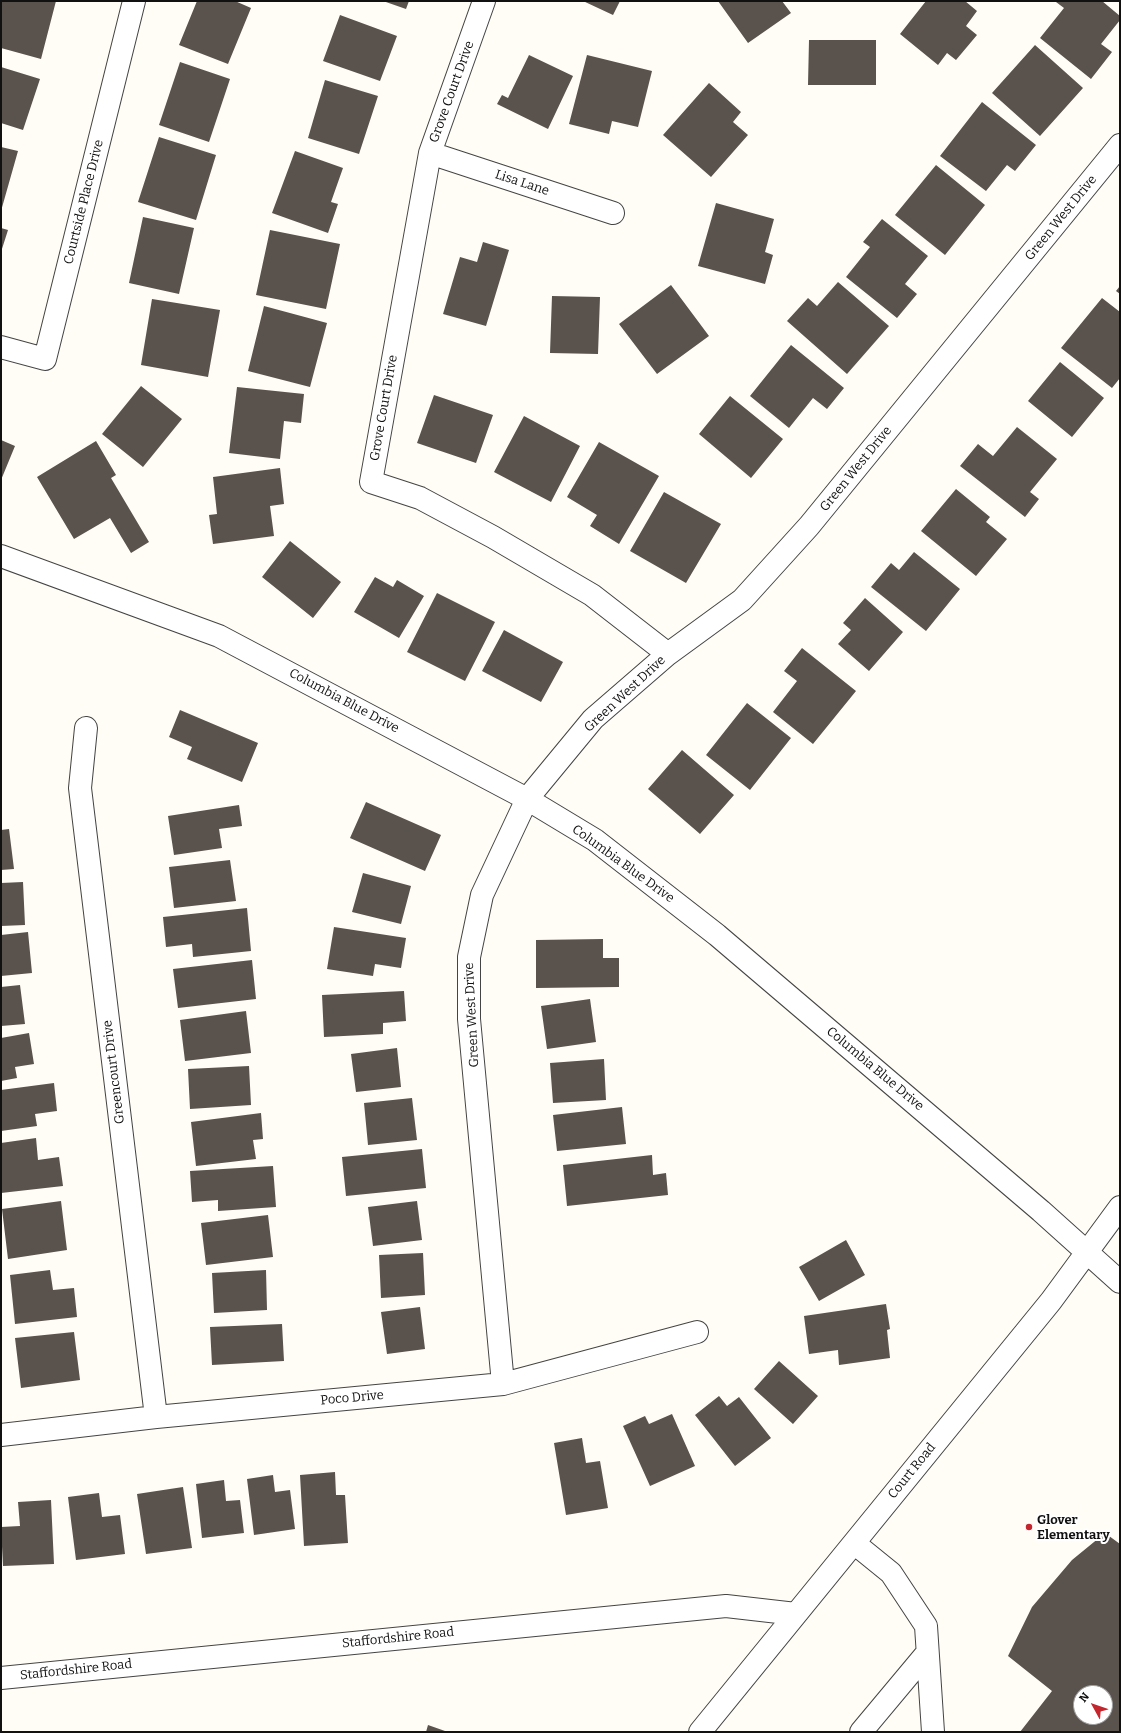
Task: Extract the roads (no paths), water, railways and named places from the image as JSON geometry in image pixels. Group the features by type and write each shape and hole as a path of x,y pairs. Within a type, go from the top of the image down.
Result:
{"street":[{"name":"Courtside Place Drive","path":"1,347 45,359 134,1"},
{"name":"Grove Court Drive","path":"484,1 430,153 371,482 420,498 493,537 592,595 668,654"},
{"name":"Green West Drive","path":"503,1384 469,1019 469,956 482,895 527,799 593,719 668,654 742,600 809,526 1120,145"},
{"name":"Lisa Lane","path":"430,153 613,213"},
{"name":"Columbia Blue Drive","path":"1,556 219,636 527,799 595,840 717,935 1035,1205 1120,1282"},
{"name":"Greencourt Drive","path":"86,728 80,788 156,1417"},
{"name":"Court Road","path":"700,1732 1051,1301 1120,1206"},
{"name":"Poco Drive","path":"1,1435 156,1417 503,1384 697,1332"},
{"path":"854,1542 891,1573 926,1626 933,1732"},
{"name":"Staffordshire Road","path":"1,1678 726,1606 796,1614"},
{"path":"861,1732 927,1653"}],"place":[{"name":"Glover Elementary","path":"1029,1527"}]}
